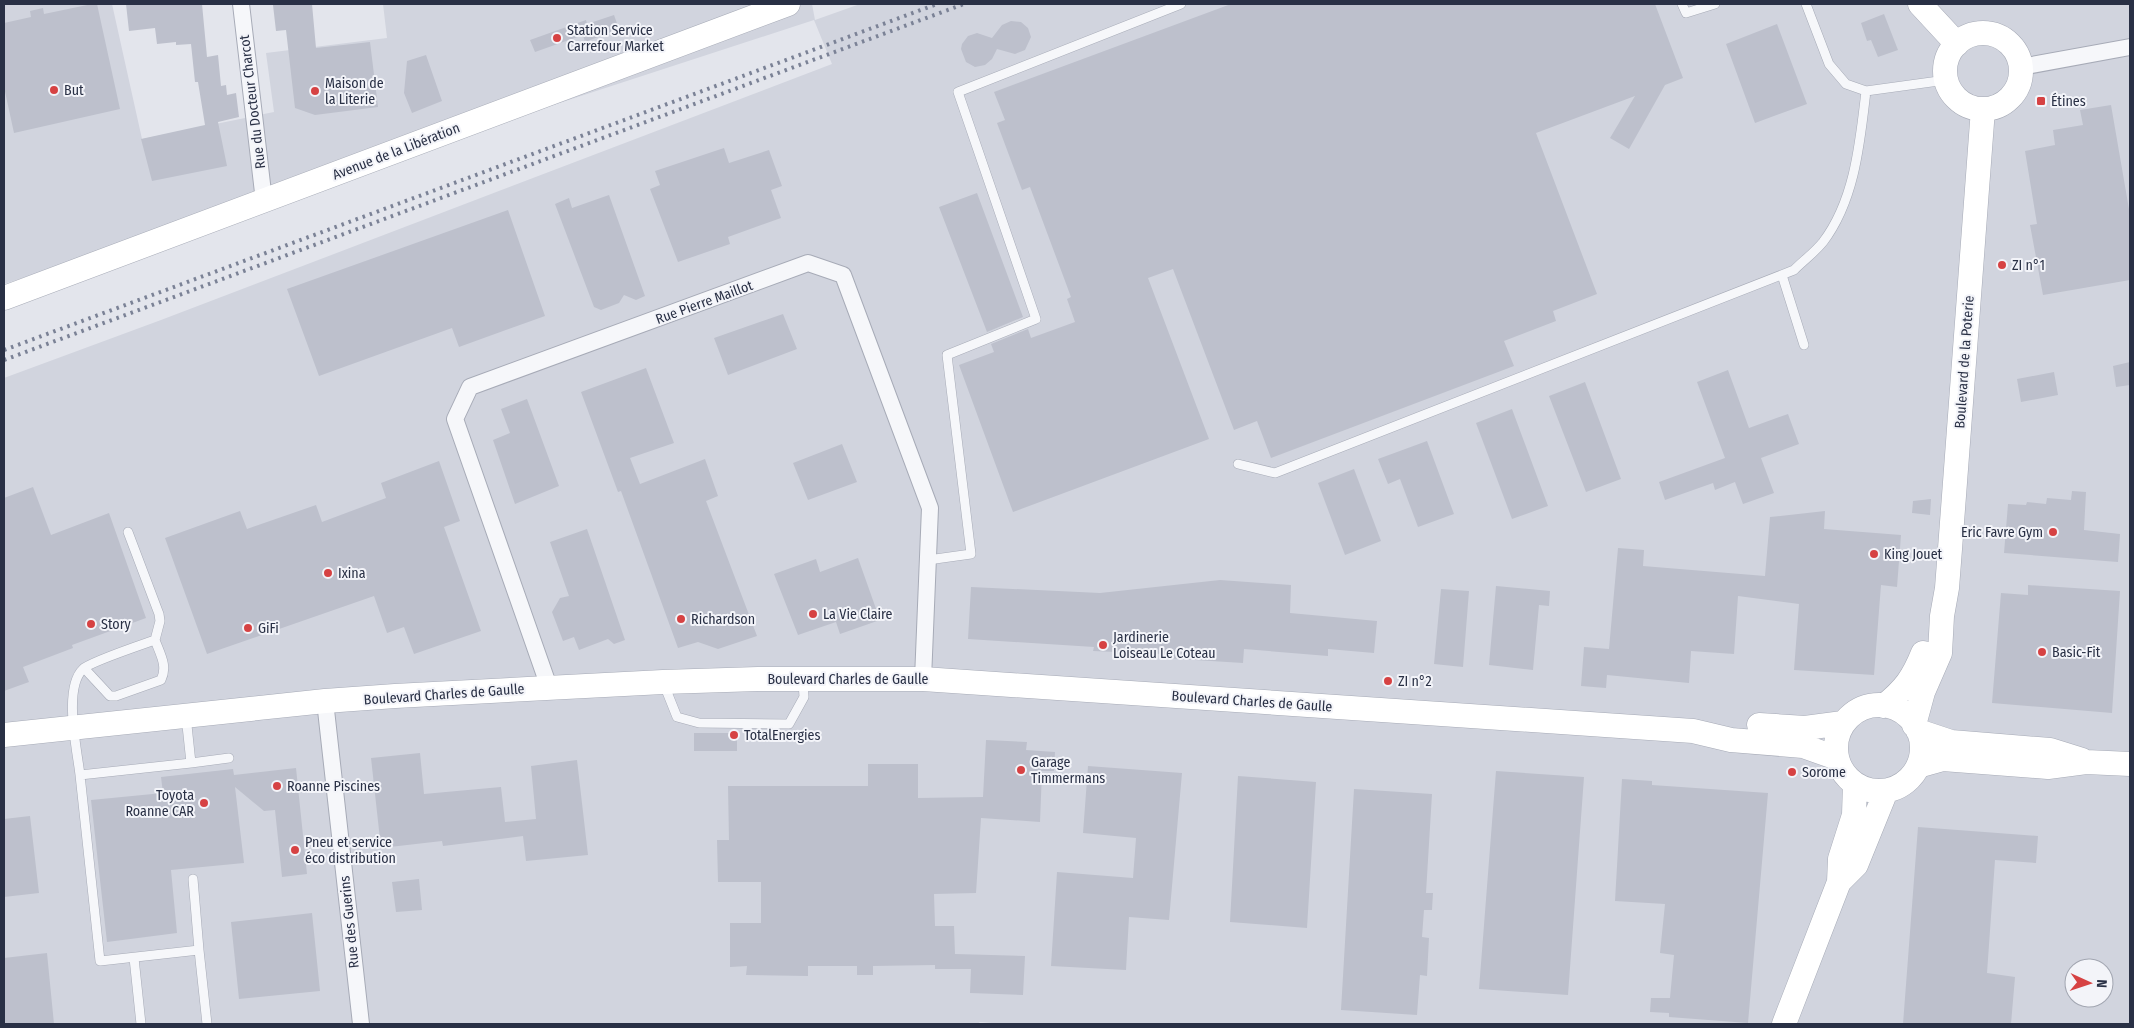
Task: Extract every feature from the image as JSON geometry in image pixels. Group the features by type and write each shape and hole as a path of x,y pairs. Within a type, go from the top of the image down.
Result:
{"street":[{"name":"Rue du Docteur Charcot","path":"241,4 264,200"},
{"name":"Avenue de la Libération","path":"4,298 788,4"},
{"path":"1920,4 1957,44"},
{"path":"1978,33 1996,36 2011,45 2018,56 2021,67 2020,80 2015,92 2007,101 1996,107 1983,109 1971,107 1960,101 1951,91 1946,80 1947,60 1957,44 1967,37 1978,33"},
{"path":"2021,67 2130,47"},
{"name":"Boulevard de la Poterie","path":"1916,728 1922,692 1940,653 1942,616 1947,588 1983,109"},
{"name":"Rue Pierre Maillot","path":"549,687 455,420 470,387 808,263 843,275 930,508 923,679"},
{"name":"Boulevard de la Poterie","path":"1884,706 1904,689 1910,680 1942,616"},
{"name":"Boulevard Charles de Gaulle","path":"4,735 325,702 549,687 803,679 923,679 1693,731 1731,740 1803,746 1837,758"},
{"name":"Rue des Guerins","path":"325,702 361,1024"},
{"path":"1884,706 1901,711 1916,728 1921,743 1921,756 1918,766 1909,779 1898,787 1886,791 1870,790 1855,784 1845,775 1837,758 1837,736 1843,724 1852,714 1863,708 1884,706"},
{"name":"Boulevard Charles de Gaulle","path":"1693,731 1731,723 1805,728 1843,724"},
{"path":"1916,728 1950,742 2050,750 2086,762"},
{"path":"1918,766 1943,760 2048,767 2086,762 2130,764"},
{"path":"1784,1024 1839,882 1840,858 1854,815 1855,784"},
{"path":"1839,882 1856,865 1886,791"}],"lane":[{"path":"928,560 971,554 947,355 1036,319 958,92 1180,4"},
{"path":"1682,4 1686,14 1715,4"},
{"path":"1806,4 1829,64 1846,84 1866,91 1946,80"},
{"path":"1238,464 1275,473 1794,270 1822,243 1845,202 1861,138 1866,91"},
{"path":"1782,275 1804,345"},
{"path":"84,668 110,696 116,696 161,680 165,666 155,640 160,621 159,614 128,532"},
{"path":"155,640 84,668 76,678 72,694 100,961 199,950"},
{"path":"663,682 677,717 699,723 788,724 804,697 803,679"},
{"path":"186,716 191,763"},
{"path":"80,775 229,758"},
{"path":"193,879 207,1024"},
{"path":"134,958 141,1024"}],"shaded area":[{"path":"4,4 112,4 142,139 274,112 266,53 387,38 383,4 812,4 815,20 860,4 2130,4 2130,1024 1004,1024 980,1022 977,1024 4,1024 4,378 832,64 814,20 4,284"}],"building":[{"path":"97,4 120,109 14,133 4,87 4,23 31,17 30,11 43,8 44,14"},
{"path":"126,4 202,4 207,57 218,55 221,86 226,85 227,95 236,93 239,117 218,122 227,166 152,181 141,139 205,125 198,82 195,82 191,44 176,45 176,42 157,44 155,28 129,31"},
{"path":"312,4 316,48 370,42 378,107 315,115 295,108 286,30 276,31 273,5"},
{"path":"1231,4 1655,4 1683,78 1665,85 1629,149 1610,138 1635,96 1536,133 1597,294 1553,311 1556,321 1504,341 1514,366 1271,458 1257,421 1234,430 1173,269 1148,278 1209,439 1013,512 959,365 994,352 991,344 1028,329 1031,338 1075,322 1067,299 1071,297 1030,187 1022,190 997,123 1005,120 994,92"},
{"path":"1884,14 1898,50 1878,57 1871,40 1867,41 1861,23"},
{"path":"614,15 619,29 585,42 583,35 535,52 530,40 586,20 587,24"},
{"path":"1011,21 1021,22 1028,28 1031,37 1025,50 1015,54 997,49 992,59 985,65 975,67 966,62 961,49 968,36 977,33 992,38 1002,25"},
{"path":"1777,24 1807,104 1755,123 1726,44"},
{"path":"426,55 442,101 412,113 404,93 407,61"},
{"path":"2111,105 2130,215 2130,280 2043,295 2030,225 2037,224 2025,151 2055,145 2053,130 2083,125 2080,110"},
{"path":"724,148 729,163 769,150 782,186 771,190 781,218 728,237 730,244 678,262 650,189 660,185 655,171"},
{"path":"977,193 1023,317 987,332 939,207"},
{"path":"609,195 645,296 636,300 624,295 619,303 601,310 594,307 555,204 569,198 572,208"},
{"path":"508,210 545,316 459,347 452,328 319,376 287,289"},
{"path":"783,314 797,349 728,375 714,338"},
{"path":"2130,362 2130,385 2116,387 2113,366"},
{"path":"646,368 674,443 630,458 640,484 705,459 718,496 706,501 757,636 718,649 698,642 678,648 621,491 618,492 581,392"},
{"path":"1728,370 1749,428 1788,414 1799,444 1761,458 1774,493 1743,504 1735,482 1715,490 1713,483 1665,500 1659,482 1725,458 1697,382"},
{"path":"2054,372 2058,395 2021,402 2017,379"},
{"path":"1585,382 1621,479 1586,492 1549,396"},
{"path":"527,399 559,486 515,504 493,440 510,433 501,409"},
{"path":"1512,409 1548,506 1512,519 1476,423"},
{"path":"1427,441 1454,514 1418,527 1400,479 1388,484 1378,459"},
{"path":"842,444 857,482 808,500 793,463"},
{"path":"439,461 460,521 444,527 481,631 414,654 404,627 387,633 374,596 207,654 165,538 240,511 247,529 316,505 322,522 386,498 381,483"},
{"path":"1354,469 1381,541 1345,555 1318,483"},
{"path":"33,487 51,535 109,513 146,618 72,645 73,648 23,667 29,682 4,691 4,498"},
{"path":"2072,491 2086,492 2084,530 2120,534 2118,562 2004,553 2008,504 2026,505 2027,502 2046,504 2047,498 2071,500"},
{"path":"1931,499 1930,515 1912,513 1913,501"},
{"path":"1825,511 1824,529 1901,535 1897,587 1881,585 1874,675 1794,670 1799,604 1738,596 1734,654 1691,651 1689,683 1607,675 1606,688 1581,686 1584,647 1609,649 1618,548 1644,550 1643,566 1765,576 1770,517"},
{"path":"587,529 625,640 614,644 608,639 579,650 574,637 563,641 552,612 560,598 569,596 550,542"},
{"path":"858,558 880,620 840,634 836,622 798,635 774,574 816,559 820,572"},
{"path":"1220,580 1291,585 1290,613 1377,621 1374,653 1328,649 1328,656 1244,649 1243,663 1163,658 1163,654 1093,651 1094,647 968,639 971,587 1100,593"},
{"path":"2028,585 2120,591 2112,713 1992,703 2001,593 2028,595"},
{"path":"1496,586 1550,591 1549,606 1539,605 1533,670 1489,665"},
{"path":"1441,589 1469,591 1463,667 1434,664"},
{"path":"694,733 737,733 737,751 694,751"},
{"path":"986,740 1027,742 1026,750 1055,752 1054,771 1042,771 1040,822 981,818 976,893 934,894 935,926 954,926 955,954 1025,956 1023,995 970,993 971,969 935,969 935,965 873,966 873,975 857,975 857,966 808,966 808,976 746,975 747,966 730,967 730,923 761,923 761,882 718,882 717,840 729,840 728,786 868,786 868,764 918,764 918,798 983,797"},
{"path":"420,753 424,794 501,787 505,822 536,819 531,766 577,760 588,855 526,861 523,836 443,846 442,841 381,848 371,758"},
{"path":"1088,766 1182,773 1169,920 1129,917 1126,970 1051,966 1057,872 1133,878 1136,838 1083,833"},
{"path":"296,768 307,874 282,877 275,810 264,811 235,787 244,863 171,870 177,933 107,942 91,800 163,793 161,777 233,769 234,775"},
{"path":"1496,771 1584,777 1568,995 1479,989"},
{"path":"1238,776 1316,782 1307,928 1230,922"},
{"path":"1622,779 1652,781 1652,785 1768,793 1748,1023 1669,1017 1669,1013 1650,1012 1651,998 1670,998 1674,955 1660,953 1665,904 1615,901"},
{"path":"1354,789 1432,794 1426,893 1433,893 1432,910 1424,910 1422,937 1429,938 1427,976 1420,975 1417,1015 1341,1010"},
{"path":"30,816 39,893 4,897 4,819"},
{"path":"1918,827 2038,836 2036,863 1995,860 1987,973 2015,977 2011,1024 1903,1024"},
{"path":"419,879 422,910 396,912 392,882"},
{"path":"312,913 320,991 239,999 231,922"},
{"path":"47,953 54,1024 4,1024 4,958"}],"railway":[{"path":"4,350 937,4"},
{"path":"4,360 964,4"}],"place":[{"name":"Station Service Carrefour Market","path":"557,38"},
{"name":"But","path":"54,90"},
{"name":"Maison de la Literie","path":"315,91"},
{"name":"Étines","path":"2041,101"},
{"name":"ZI n°1","path":"2002,265"},
{"name":"Eric Favre Gym","path":"2053,532"},
{"name":"King Jouet","path":"1874,554"},
{"name":"Ixina","path":"328,573"},
{"name":"La Vie Claire","path":"813,614"},
{"name":"Richardson","path":"681,619"},
{"name":"Story","path":"91,624"},
{"name":"GiFi","path":"248,628"},
{"name":"Jardinerie Loiseau Le Coteau","path":"1103,645"},
{"name":"Basic-Fit","path":"2042,652"},
{"name":"ZI n°2","path":"1388,681"},
{"name":"TotalEnergies","path":"734,735"},
{"name":"Garage Timmermans","path":"1021,770"},
{"name":"Sorome","path":"1792,772"},
{"name":"Roanne Piscines","path":"277,786"},
{"name":"Toyota Roanne CAR","path":"204,803"},
{"name":"Pneu et service éco distribution","path":"295,850"}]}
